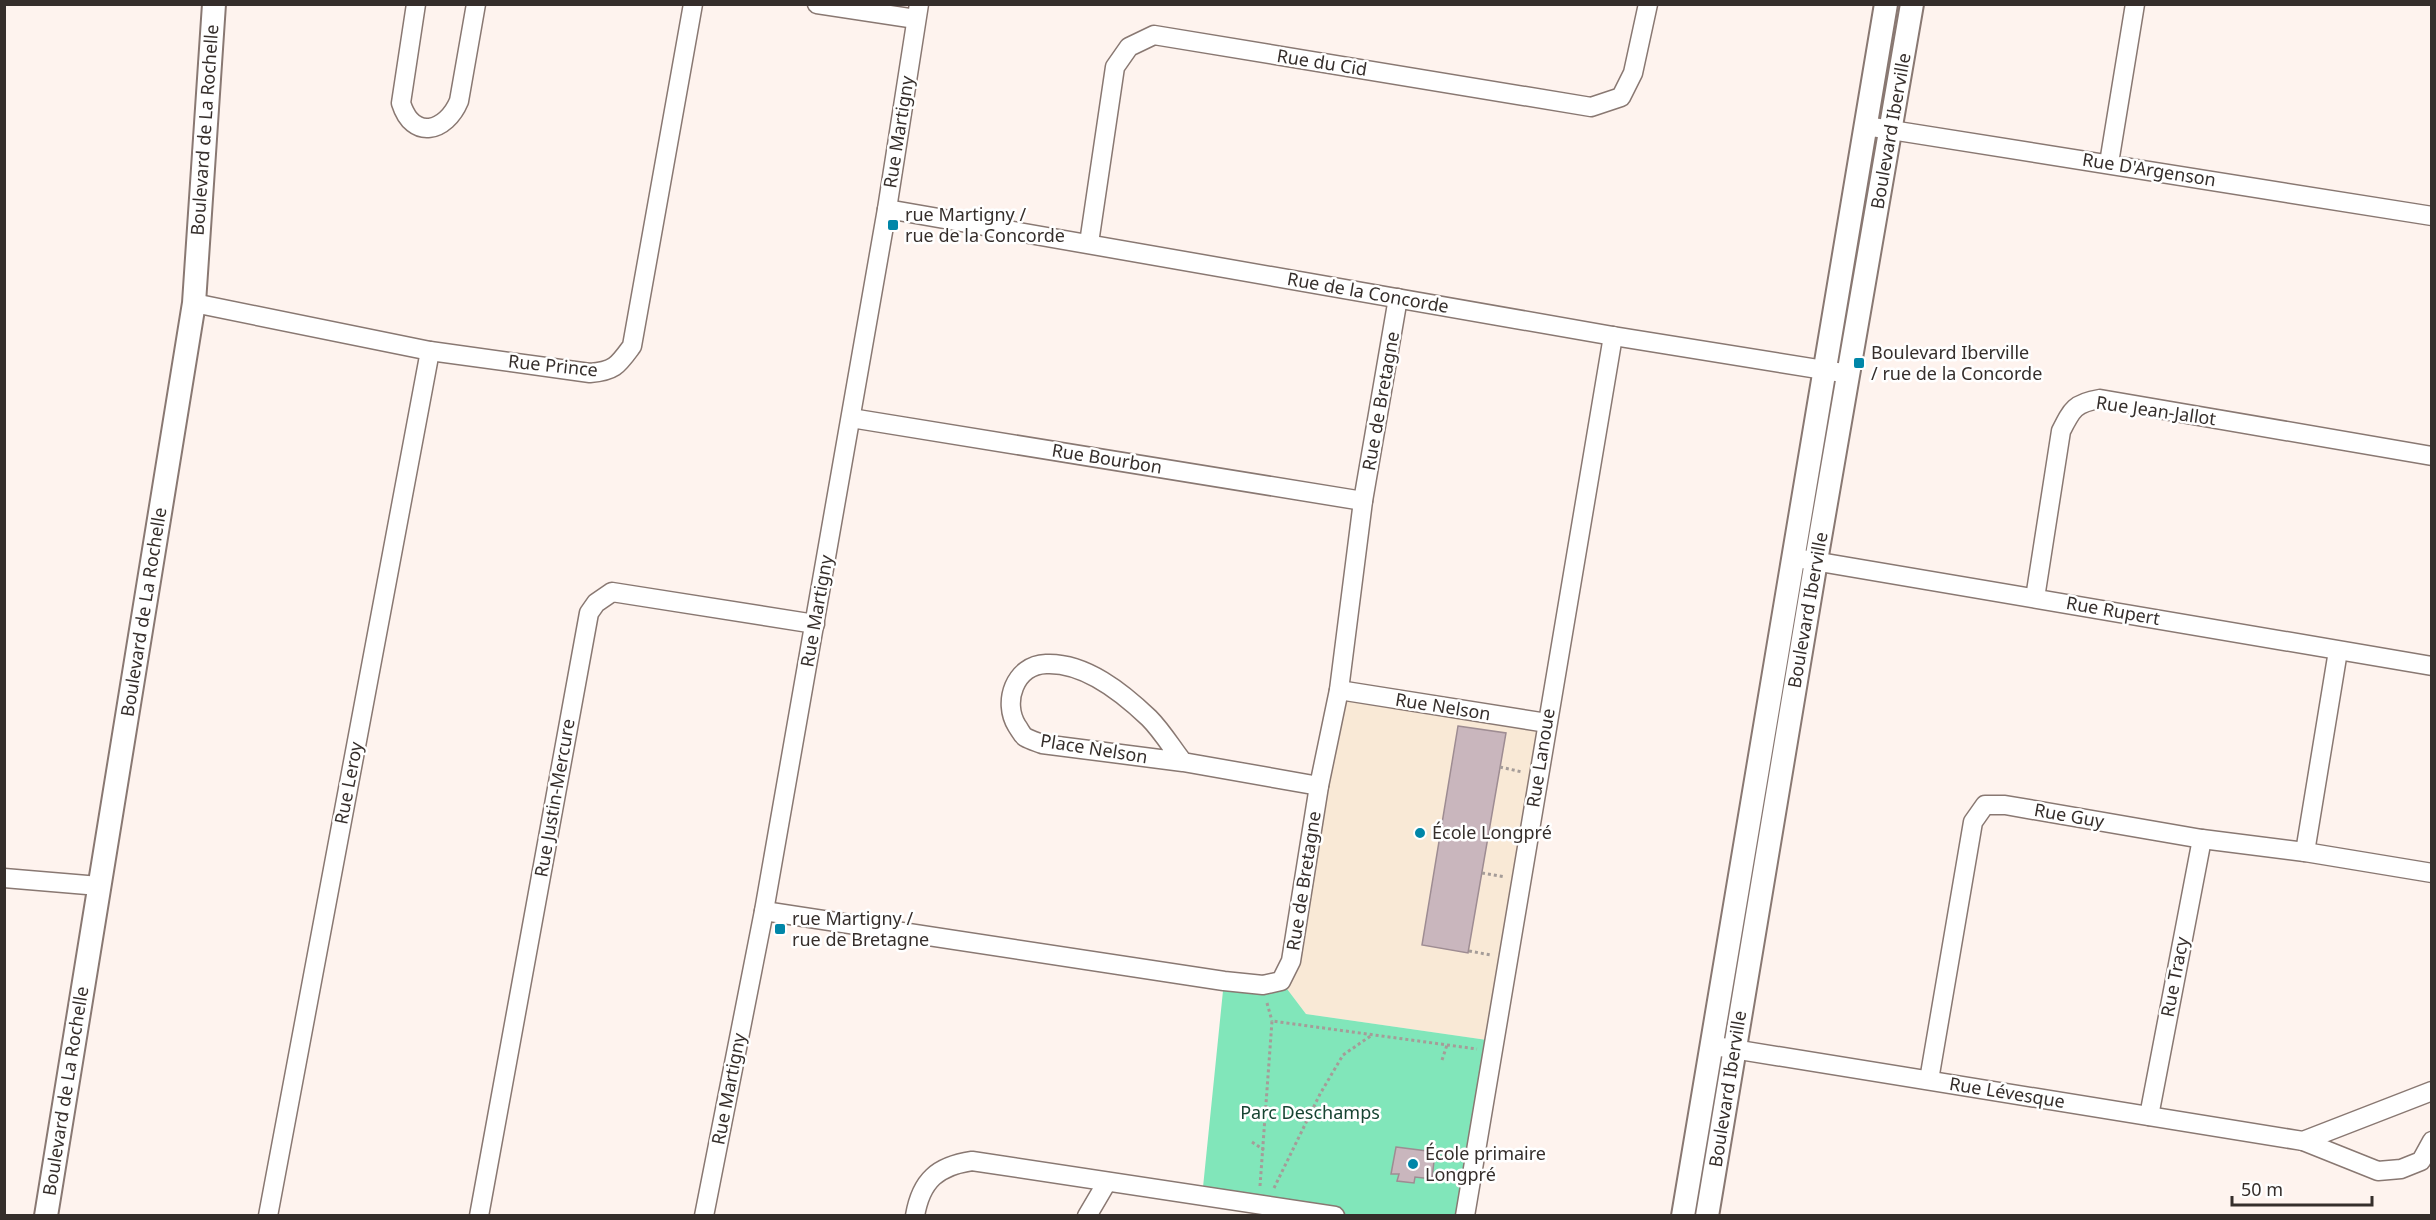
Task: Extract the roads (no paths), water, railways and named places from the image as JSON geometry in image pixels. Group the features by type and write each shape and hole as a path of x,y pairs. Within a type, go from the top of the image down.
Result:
{"street":[{"name":"Boulevard de La Rochelle","path":"46,1215 194,303 214,4"},
{"path":"416,4 400,103 405,115 414,125 428,129 442,125 453,115 459,101 476,4"},
{"name":"Rue Prince","path":"194,303 430,351 590,373 609,372 632,346 693,4"},
{"path":"817,4 918,12"},
{"name":"Rue du Cid","path":"1089,243 1115,67 1129,47 1154,35 1592,107 1621,97 1633,73 1648,4"},
{"name":"Boulevard Iberville","path":"1707,1215 1734,1048 1805,560 1824,368 1886,4"},
{"name":"Boulevard Iberville","path":"1683,1215 1711,1047 1805,560 1849,374 1912,4"},
{"path":"2109,163 2135,4"},
{"name":"Rue Martigny","path":"704,1215 764,911 887,209 918,12"},
{"name":"Rue D'Argenson","path":"1866,126 2432,216"},
{"name":"Rue de la Concorde","path":"887,209 1613,336 1824,368 1849,374"},
{"name":"Rue de Bretagne","path":"764,911 1224,981 1263,985 1281,981 1291,961 1319,786 1339,690 1363,501 1398,298"},
{"name":"Rue Lanoue","path":"1465,1215 1613,336"},
{"name":"Rue Leroy","path":"268,1215 430,351"},
{"name":"Rue Jean-Jallot","path":"2035,598 2061,431 2070,411 2082,402 2100,399 2432,456"},
{"name":"Rue Bourbon","path":"851,418 1363,501"},
{"name":"Rue Rupert","path":"1805,560 2432,666"},
{"name":"Rue Justin-Mercure","path":"478,1215 589,613 596,603 612,592 815,624"},
{"path":"2305,852 2338,651"},
{"name":"Place Nelson","path":"1183,762 1150,719 1091,674 1062,665 1044,664 1020,676 1012,691 1010,707 1015,722 1024,736 1042,744 1183,762 1319,786"},
{"name":"Rue Nelson","path":"1339,690 1547,723"},
{"name":"Rue Guy","path":"1929,1080 1973,822 1984,805 2006,805 2202,839 2305,852 2432,873"},
{"name":"Rue Tracy","path":"2149,1116 2202,839"},
{"path":"4,878 99,886"},
{"name":"Rue Lévesque","path":"1711,1047 1734,1048 2303,1141 2378,1171 2401,1169 2421,1161 2432,1141"},
{"path":"2303,1141 2432,1091"},
{"path":"915,1215 917,1203 926,1183 939,1171 952,1164 972,1161 1335,1215"},
{"path":"1087,1215 1107,1182"}],"place":[{"name":"rue Martigny / rue de la Concorde","path":"893,225"},
{"name":"Boulevard Iberville / rue de la Concorde","path":"1859,363"},
{"name":"École Longpré","path":"1420,833"},
{"name":"rue Martigny / rue de Bretagne","path":"780,929"},
{"name":"École primaire Longpré","path":"1413,1164"}],"park label":[{"name":"Parc Deschamps","path":"1310,1113"}]}
